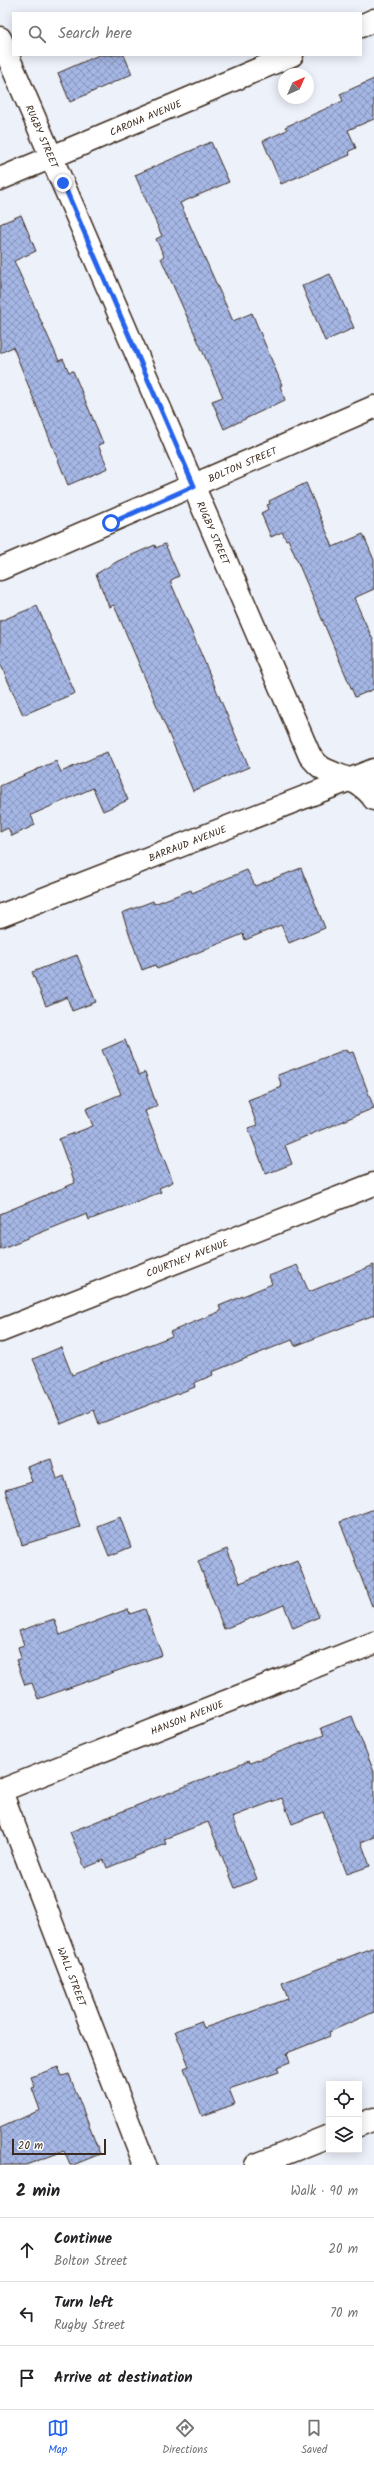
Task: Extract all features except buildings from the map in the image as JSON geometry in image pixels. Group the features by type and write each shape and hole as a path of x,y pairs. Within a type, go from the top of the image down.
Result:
{"street":[{"path":"362,26 374,20"},
{"name":"RUGBY STREET","path":"0,38 310,756 322,768 352,779 369,792 374,799"},
{"name":"CARONA AVENUE","path":"0,179 290,56"},
{"name":"BOLTON STREET","path":"0,569 374,407"},
{"name":"BARRAUD AVENUE","path":"0,916 374,770"},
{"name":"COURTNEY AVENUE","path":"0,1331 374,1184"},
{"name":"HANSON AVENUE","path":"0,1790 374,1643"},
{"name":"WALL STREET","path":"0,1790 146,2165"},
{"path":"362,2124 374,2119"},
{"path":"256,2165 326,2137"}],"route":[{"path":"63,183 194,486 111,523"}]}
